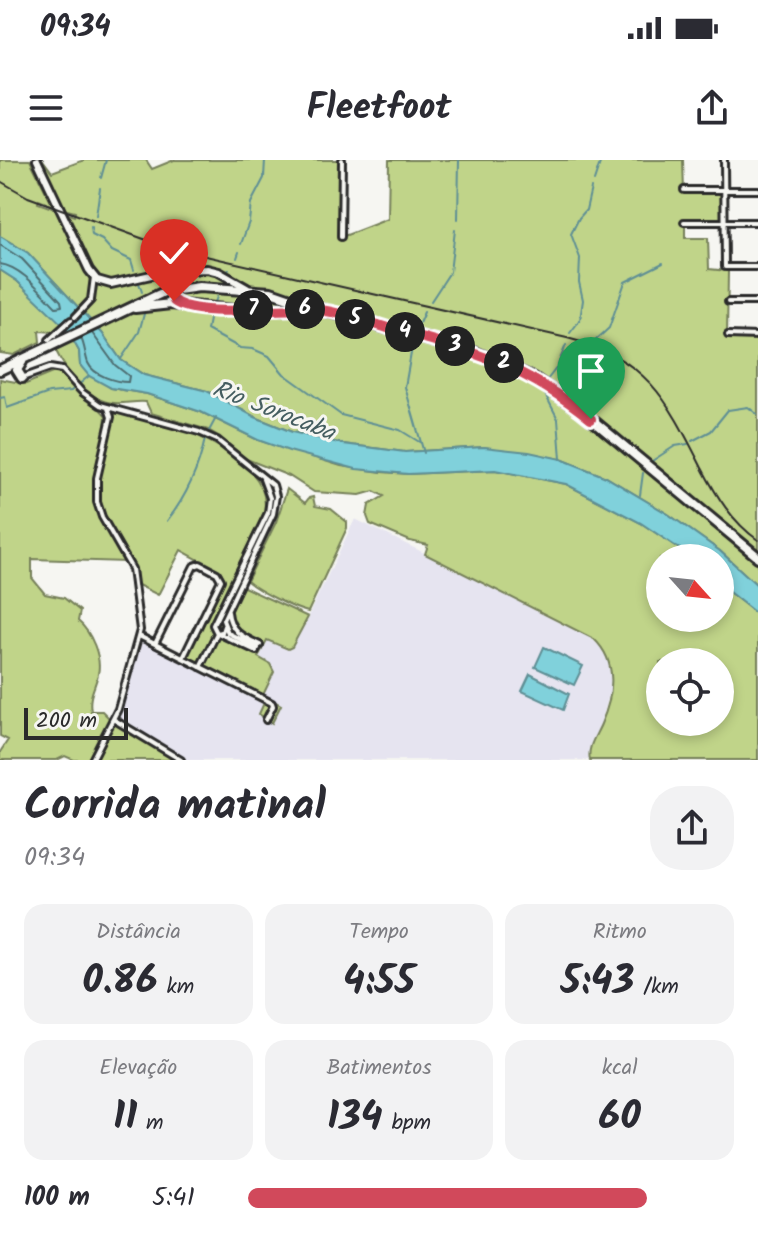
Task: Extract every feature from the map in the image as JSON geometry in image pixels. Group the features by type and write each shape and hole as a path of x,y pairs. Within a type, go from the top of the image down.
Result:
{"main road":[{"path":"34,160 94,277 111,284 169,271 207,269 252,290"},
{"path":"207,269 216,280 214,285 207,288"},
{"path":"0,372 52,342 152,296 177,289 207,288 278,294 326,311 477,353 534,378 576,406 758,557"},
{"path":"177,289 172,298 178,304"},
{"path":"274,309 281,304 278,294"},
{"path":"120,312 178,304 226,310 326,311"},
{"path":"22,378 17,370 25,358"},
{"path":"0,372 22,378"}],"street":[{"path":"341,237 342,160"},
{"path":"724,160 725,267 758,267"},
{"path":"684,190 758,190"},
{"path":"684,222 758,222"},
{"path":"52,342 85,308 93,295 94,277"},
{"path":"728,302 758,302"},
{"path":"728,335 758,336"},
{"path":"22,378 54,368 65,371 95,402 207,435 273,485 275,508 228,608 223,630 217,633 200,667"},
{"path":"92,760 113,719 139,636 139,609 132,569 102,517 97,502 97,478 110,421 108,408"},
{"path":"258,648 213,629 268,513 269,493 261,475"},
{"path":"155,644 194,566 200,564 217,573 221,580 183,658"},
{"path":"228,608 231,626 236,633 258,648"},
{"path":"214,624 220,622 231,626"},
{"path":"224,625 228,633 258,648"},
{"path":"228,633 236,633"},
{"path":"139,636 272,703 266,720"},
{"path":"113,719 181,760"}],"shaded area":[{"path":"355,519 573,626 601,646 608,658 612,686 590,760 185,760 118,718 142,642 265,703 262,695 273,674 270,664 258,658 267,639 294,645","holes":["265,703 272,723 263,716"]}],"green space":[{"path":"0,160 30,160 53,206 39,200 38,203 74,216 75,212 63,209 38,160 43,160 52,172 84,160 146,160 152,169 174,160 340,160 339,238 388,219 389,160 683,160 684,192 722,194 722,219 685,220 685,238 708,238 709,269 728,271 727,337 758,338 758,586 734,564 734,544 710,544 668,514 606,477 561,459 484,447 405,452 343,444 292,432 255,417 207,391 144,375 121,360 102,333 28,253 0,236"},
{"path":"0,270 17,281 63,324 56,332 39,331 40,342 14,355 0,353"},
{"path":"73,340 79,351 80,365 111,388 147,394 201,412 258,440 341,466 381,472 408,474 495,470 566,484 641,523 672,544 646,544 646,632 734,632 734,596 758,615 758,760 590,760 591,746 611,690 607,658 594,639 425,554 428,545 370,524 367,516 369,505 384,496 374,491 360,495 314,492 289,476 244,458 208,430 151,413 146,402 118,403 95,397 78,384 55,349"},
{"path":"57,371 106,416 94,493 100,518 126,562 32,559 32,578 45,594 64,598 80,611 78,621 91,638 99,667 90,701 91,711 102,711 110,719 90,760 74,760 65,756 57,760 0,760 0,752 8,740 0,736 0,379 26,384"},
{"path":"114,413 157,421 210,442 252,472 263,491 264,512 231,581 308,617 292,647 288,649 267,640 258,657 270,664 274,672 263,695 281,705 272,723 259,714 264,703 184,662 224,578 221,572 181,550 158,595 138,585 130,558 100,502 100,478"},
{"path":"287,489 305,503 313,497 315,506 331,509 347,522 308,612 276,599 247,581 276,522"},
{"path":"114,725 117,725 176,760 96,760"}],"water":[{"path":"0,236 28,253 102,333 121,360 144,375 207,391 255,417 292,432 343,444 405,452 484,447 561,459 606,477 668,514 710,544 672,544 641,523 566,484 495,470 408,474 356,469 258,440 201,412 147,394 111,388 89,376 80,365 79,351 66,328 17,281 0,270"},
{"path":"734,564 758,586 758,615 734,596"},
{"path":"544,647 583,666 574,685 535,667"},
{"path":"530,674 569,694 563,710 522,691"}],"waterway":[{"path":"101,178 106,160"},
{"path":"241,244 249,222 251,203 264,178 265,160"},
{"path":"458,219 459,160"},
{"path":"594,181 601,160"},
{"path":"96,216 100,188"},
{"path":"570,333 580,320 583,300 579,282 580,258 571,234 586,210 591,188"},
{"path":"91,227 92,235 112,251 131,260 134,270"},
{"path":"431,301 450,272 455,230"},
{"path":"237,258 239,252"},
{"path":"596,340 609,328 625,282 663,263"},
{"path":"139,283 142,292"},
{"path":"215,302 217,297"},
{"path":"417,328 424,312"},
{"path":"121,359 139,332 144,314"},
{"name":"Rio Sorocaba","path":"209,319 207,330 240,348 253,349 269,356 284,374 341,415 400,430 421,443"},
{"path":"413,342 405,387 424,453"},
{"path":"547,380 557,367 566,345"},
{"path":"563,390 578,363 592,349"},
{"path":"0,398 5,397 7,408 49,393 71,391 89,376"},
{"path":"544,392 558,419 561,459"},
{"path":"692,441 711,431 728,410 748,407 757,414"},
{"path":"209,431 216,418"},
{"path":"167,521 191,482 205,439"},
{"path":"652,461 675,446 688,444"},
{"path":"640,495 643,473"}],"railway":[{"path":"0,181 28,197 166,247 594,346 617,357 651,385 677,421 719,498 740,525 758,540"}],"route":[{"path":"174,301 205,308 326,311 467,350 534,378 591,419"}]}
